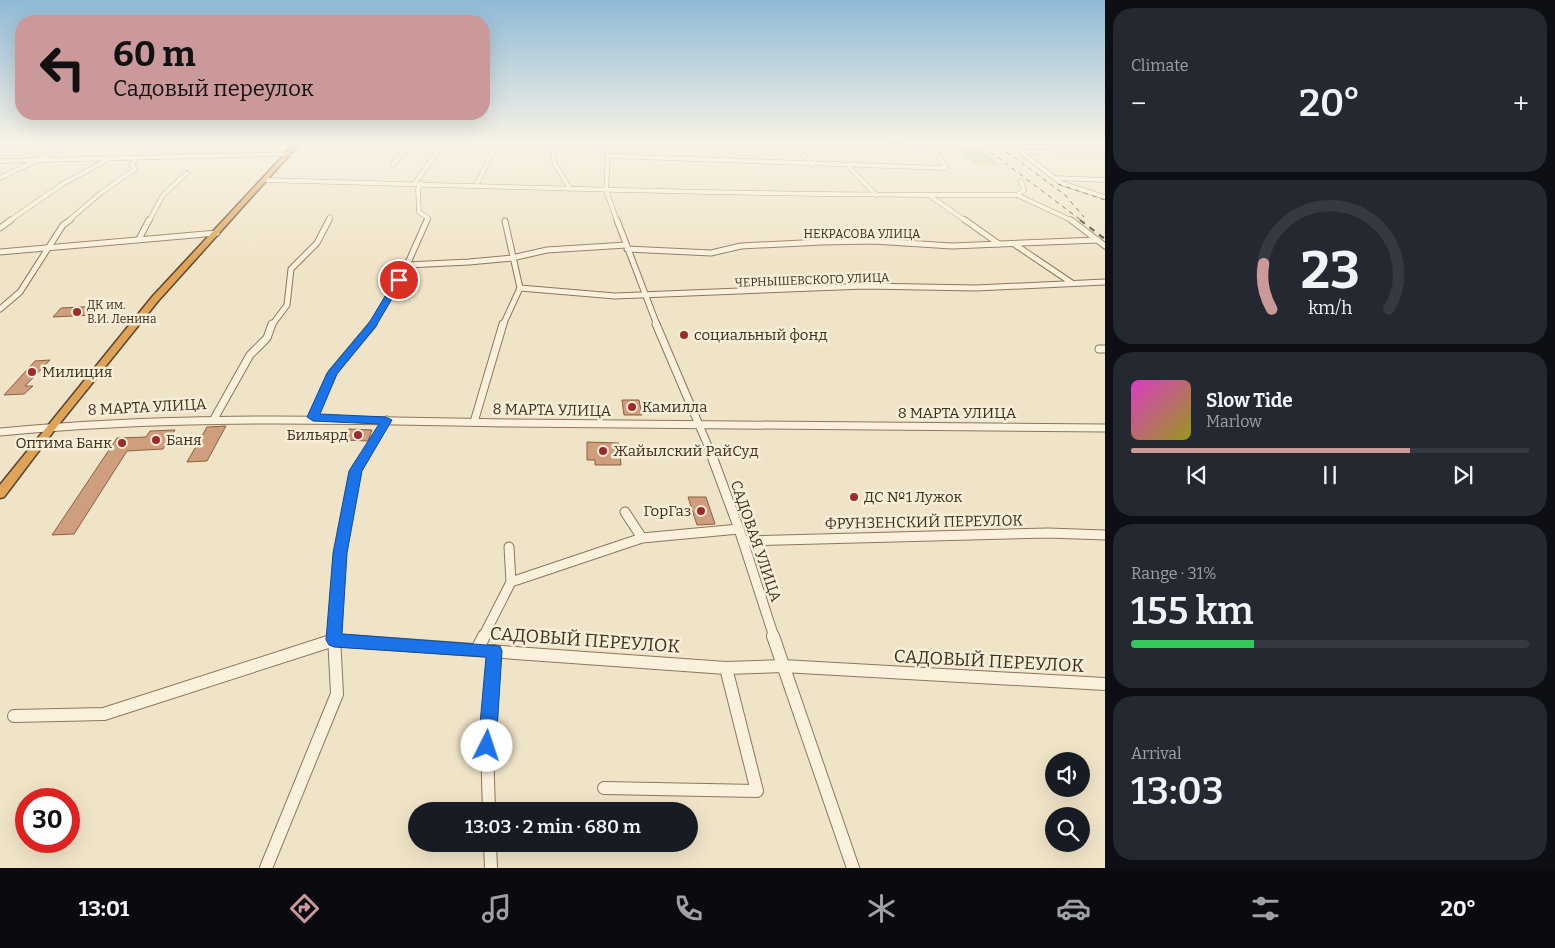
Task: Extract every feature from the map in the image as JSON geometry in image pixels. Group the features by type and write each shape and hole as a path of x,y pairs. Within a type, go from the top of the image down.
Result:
{"highway":[{"path":"0,494 52,426 155,299 265,182"}],"street":[{"path":"0,228 68,182"},
{"path":"0,309 20,292 63,225 116,182"},
{"path":"139,239 163,195 177,182"},
{"path":"342,182 477,184 606,190 930,196 1017,195 1071,220 1105,246"},
{"path":"566,182 570,189"},
{"name":"САДОВАЯ УЛИЦА","path":"606,182 606,190 643,294 701,426 739,529 783,666 853,868"},
{"path":"863,182 876,195"},
{"path":"1017,195 1024,190 1021,182"},
{"path":"1061,182 1105,197"},
{"path":"313,417 332,373 373,324 408,265 428,218 419,212 418,183"},
{"path":"930,196 999,244"},
{"path":"215,417 250,355 266,338 272,324 287,305 291,269 317,242 328,226 330,217"},
{"path":"474,422 508,310 520,288 505,221"},
{"path":"0,252 217,233"},
{"name":"НЕКРАСОВА УЛИЦА","path":"408,265 512,258 554,249 627,247 711,252 741,246 872,241 952,246 1098,240"},
{"path":"1014,244 1072,283"},
{"name":"ЧЕРНЫШЕВСКОГО УЛИЦА","path":"520,288 586,295 865,286 976,288 1105,282"},
{"name":"8 МАРТА УЛИЦА","path":"0,432 52,426 215,417 313,417 701,426 1105,428"},
{"path":"266,868 337,694 334,640 340,553 356,471 386,420"},
{"path":"625,512 642,538"},
{"path":"510,582 564,566 642,538 739,529"},
{"name":"ФРУНЗЕНСКИЙ ПЕРЕУЛОК","path":"743,541 1039,533 1105,535"},
{"path":"477,650 510,582 509,547"},
{"name":"САДОВЫЙ ПЕРЕУЛОК","path":"14,716 104,714 334,640 726,668 783,666 1105,684"},
{"path":"489,802 487,746 494,651"},
{"path":"604,788 757,791 726,668"},
{"path":"490,852 491,868"}],"building":[{"name":"ДК им. В.И. Ленина","path":"101,306 93,315 53,317 61,308"},
{"path":"50,360 25,386 33,386 24,394 4,395 35,361"},
{"name":"Камилла","path":"622,400 639,400 642,415 624,415"},
{"path":"226,426 207,461 187,462 207,427"},
{"name":"Бильярд","path":"349,429 372,430 368,441 344,440"},
{"path":"175,430 163,449 127,451 74,534 52,535 117,438 146,437 150,431"},
{"name":"Жайылский РайСуд","path":"587,442 619,443 621,465 595,465 595,460 587,460"},
{"name":"ГорГаз","path":"688,497 706,497 715,524 697,525"}],"railway":[{"path":"1030,182 1082,221"},
{"path":"1047,182 1065,195 1084,217"},
{"path":"1058,184 1105,200"},
{"path":"1080,220 1105,239"}],"place":[{"name":"ДК им. В.И. Ленина","path":"77,312"},
{"name":"социальный фонд","path":"684,335"},
{"name":"Милиция","path":"32,372"},
{"name":"Камилла","path":"632,407"},
{"name":"Бильярд","path":"358,435"},
{"name":"Баня","path":"156,440"},
{"name":"Оптима Банк","path":"122,443"},
{"name":"Жайылский РайСуд","path":"603,451"},
{"name":"ДС №1 Лужок","path":"854,497"},
{"name":"ГорГаз","path":"701,511"}],"route":[{"path":"399,280 373,324 332,373 313,417 386,420 356,471 340,553 334,640 494,651 487,746"}]}
